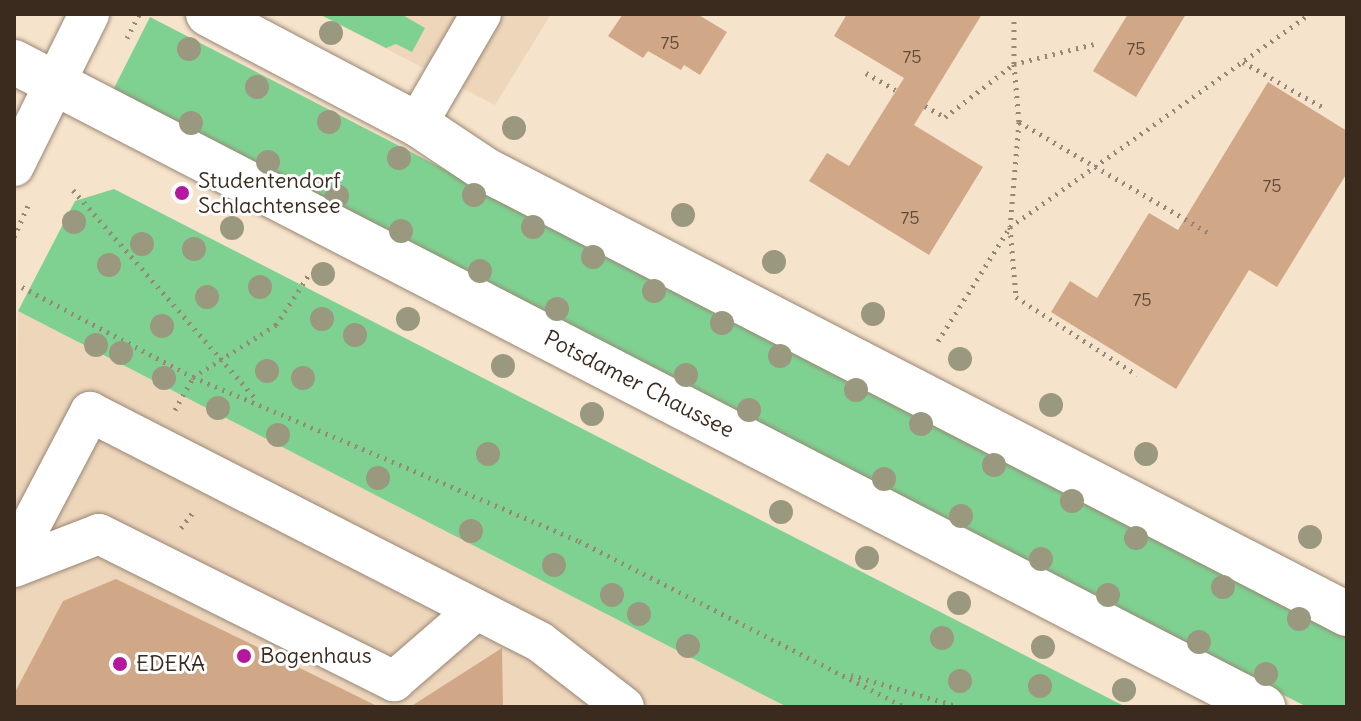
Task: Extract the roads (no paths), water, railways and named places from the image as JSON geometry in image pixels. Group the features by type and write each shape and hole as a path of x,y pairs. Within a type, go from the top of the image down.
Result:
{"main road":[{"path":"208,14 417,124 500,178 1347,614"},
{"name":"Potsdamer Chaussee","path":"14,62 1256,705"}],"street":[{"path":"14,166 89,14"},
{"path":"417,124 481,14"},
{"path":"14,557 90,412 540,642 624,707"},
{"path":"14,567 99,534 394,681 476,610"}],"place":[{"name":"Studentendorf Schlachtensee","path":"182,193"},
{"name":"Bogenhaus","path":"244,656"},
{"name":"EDEKA","path":"120,664"}]}
